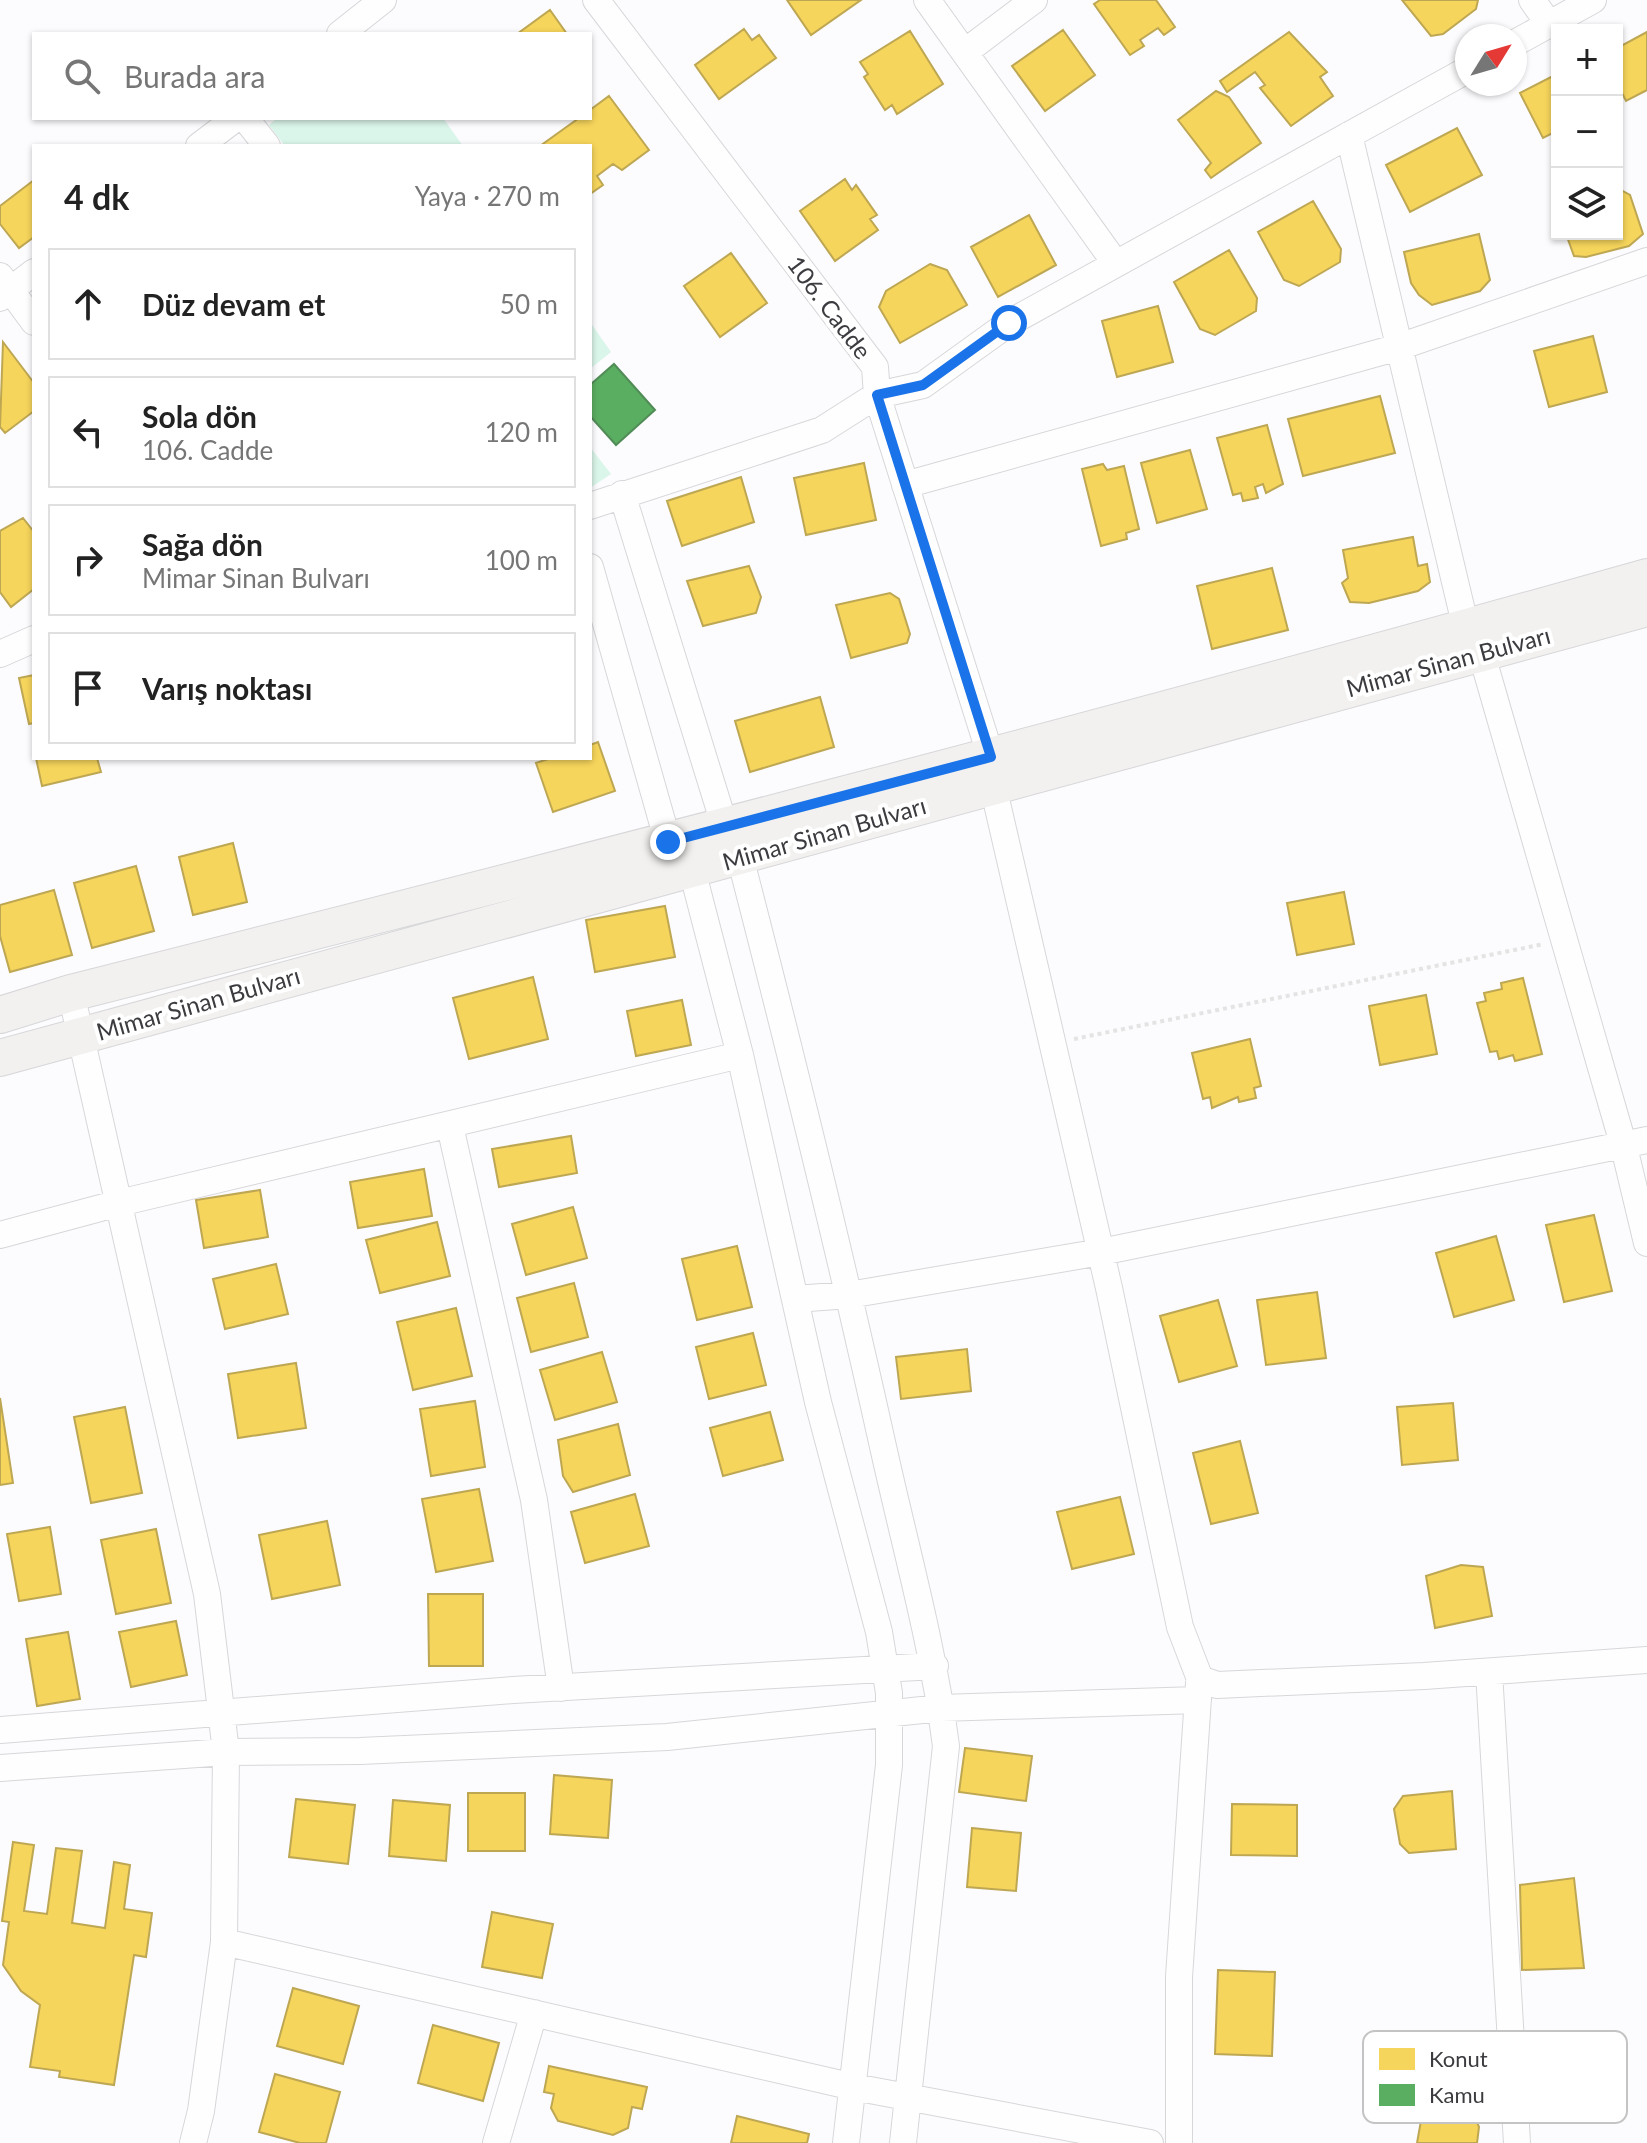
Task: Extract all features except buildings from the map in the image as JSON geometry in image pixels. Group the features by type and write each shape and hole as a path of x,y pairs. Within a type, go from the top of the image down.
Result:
{"main road":[{"name":"Mimar Sinan Bulvarı","path":"0,1015 71,993 668,842 732,842 1474,640 1647,577"},
{"name":"Mimar Sinan Bulvarı","path":"1474,640 1647,608"},
{"name":"Mimar Sinan Bulvarı","path":"0,1058 692,870 732,842"}],"street":[{"path":"343,32 383,0"},
{"name":"106. Cadde","path":"596,0 650,67 875,367 877,395 992,772 1101,1252 1180,1627 1199,1689"},
{"path":"927,0 1116,264"},
{"path":"965,52 1034,0"},
{"path":"1532,0 1549,24"},
{"path":"1527,36 1593,0"},
{"path":"592,505 822,430 877,395 923,385 1009,323 1455,77"},
{"path":"202,144 233,120"},
{"path":"247,120 265,144"},
{"path":"1349,135 1399,347 1474,640 1564,940 1635,1144 1647,1243"},
{"path":"905,485 1399,347 1647,261"},
{"path":"32,273 4,288 32,320"},
{"path":"622,494 732,842 849,1295 935,1666 946,1746 903,2143"},
{"path":"592,574 668,842"},
{"path":"0,654 32,640"},
{"path":"692,870 740,1055 795,1299 879,1632 885,1669 889,1765 846,2143"},
{"path":"71,993 207,1594 226,1752 224,1942 201,2111 193,2143"},
{"path":"0,1235 119,1203 740,1055"},
{"path":"450,1126 534,1500 561,1688"},
{"path":"795,1299 849,1295 1101,1252 1635,1144"},
{"path":"0,1768 226,1752 360,1751 667,1737 941,1708 1199,1689 1217,1685 1489,1672 1647,1660"},
{"path":"0,1730 561,1688 935,1666"},
{"path":"1489,1672 1510,2031"},
{"path":"1179,2143 1179,1977 1199,1689"},
{"path":"224,1942 854,2087 1150,2143"},
{"path":"496,2143 534,2013"},
{"path":"1516,2123 1517,2143"}],"path":[{"path":"1052,1043 1564,940"}],"green space":[{"path":"275,120 444,120 462,144 283,144 269,125"},
{"path":"592,325 611,352 592,367"},
{"path":"592,450 611,474 592,487"}],"route":[{"path":"668,842 991,757 877,395 923,385 1009,323"}]}
